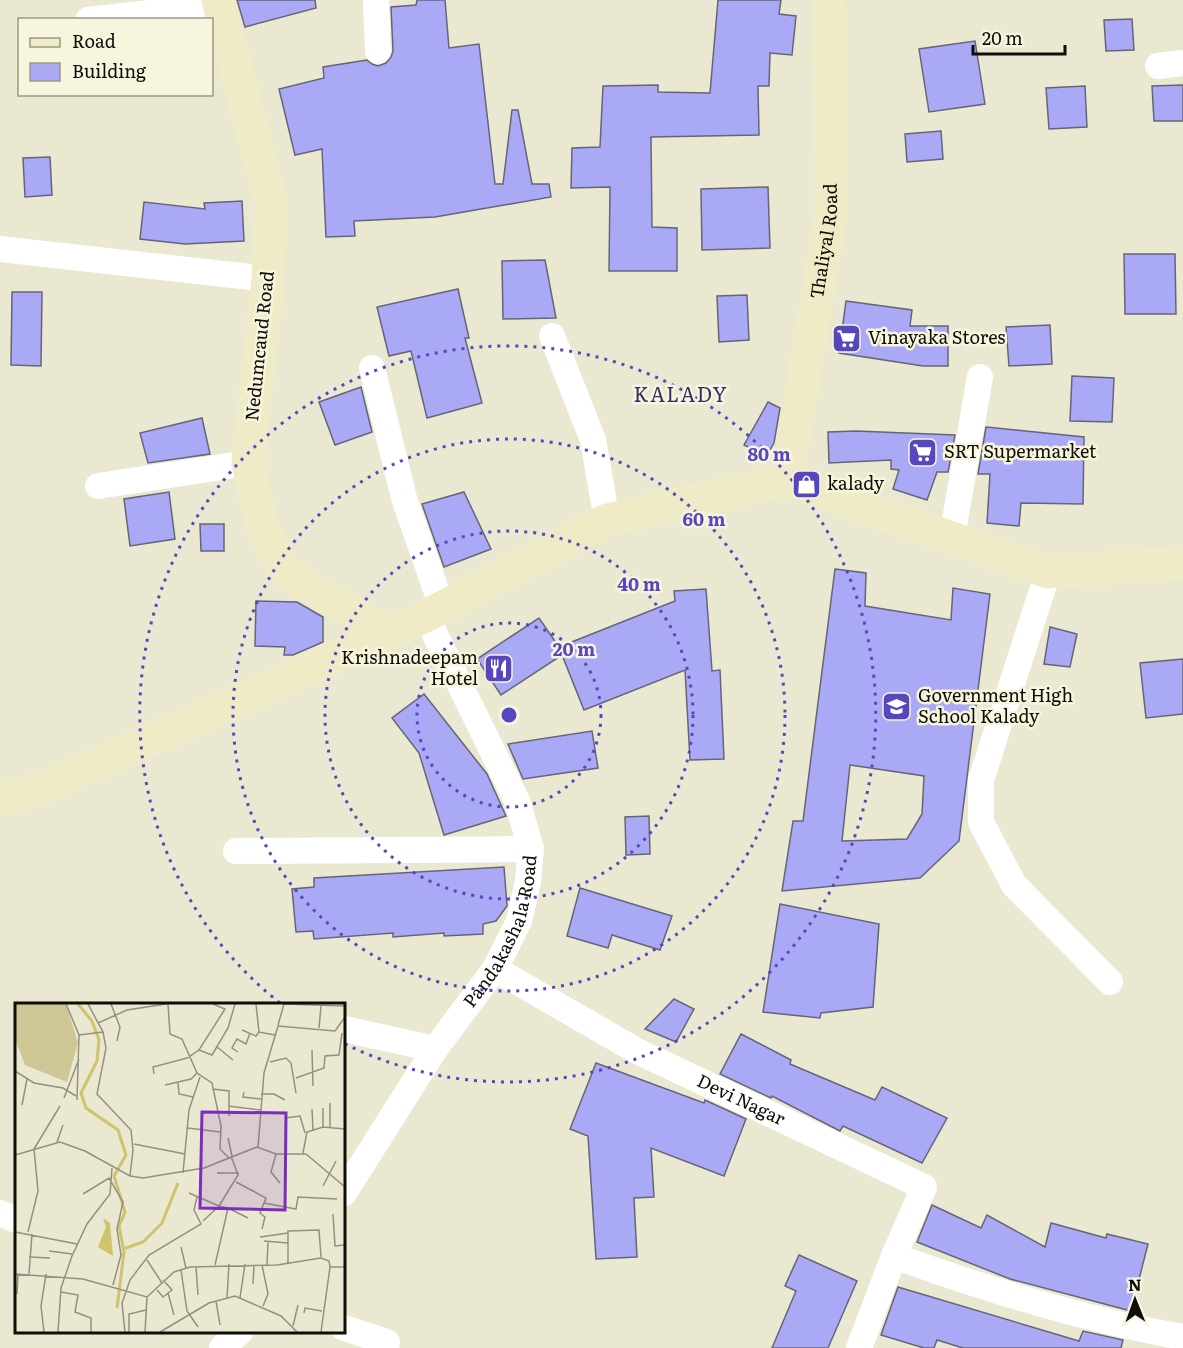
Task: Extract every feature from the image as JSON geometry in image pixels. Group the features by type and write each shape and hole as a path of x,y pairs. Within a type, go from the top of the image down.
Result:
{"street":[{"path":"376,0 378,51"},
{"name":"Thaliyal Road","path":"788,480 831,212 829,0"},
{"path":"103,18 219,3"},
{"name":"Nedumcaud Road","path":"219,3 271,202 268,279 248,463 261,523 286,574 389,633"},
{"path":"1158,66 1183,63"},
{"path":"0,249 268,279"},
{"path":"552,336 593,440 607,520"},
{"name":"Pandakashala Road","path":"345,1191 435,1049 495,969 519,921 528,880 531,849 517,801 434,612 372,368"},
{"path":"952,537 980,377"},
{"path":"98,486 248,463"},
{"path":"0,800 43,788 389,633 434,612 607,520 788,480 1048,572 1183,563"},
{"path":"1048,572 981,780 981,822 1014,885 1110,982"},
{"path":"236,850 531,849"},
{"name":"Devi Nagar","path":"495,969 637,1051 924,1187 859,1348"},
{"path":"345,1029 435,1049"},
{"path":"0,1213 15,1220"},
{"path":"894,1257 985,1289 1096,1318 1183,1337"},
{"path":"345,1328 390,1346"},
{"path":"222,1348 239,1333"}],"building":[{"path":"237,0 315,0 316,8 245,27"},
{"path":"417,0 445,0 449,48 479,44 495,184 503,184 512,110 518,110 532,184 549,184 551,197 435,217 354,221 355,236 326,237 322,149 295,155 279,89 324,78 323,67 367,60 378,66 386,63 393,51 391,7 416,5"},
{"path":"718,0 781,0 779,14 796,16 792,55 770,53 769,86 758,86 759,135 651,137 652,227 677,228 677,271 609,271 610,187 571,188 572,148 600,147 603,86 658,85 658,92 710,93"},
{"path":"1132,19 1134,50 1106,51 1104,20"},
{"path":"975,41 985,104 929,112 919,49"},
{"path":"1183,85 1183,121 1154,121 1152,86"},
{"path":"1085,86 1087,127 1049,129 1046,88"},
{"path":"941,131 943,159 907,162 905,134"},
{"path":"50,157 52,195 25,197 23,158"},
{"path":"768,187 770,248 702,250 701,189"},
{"path":"242,201 244,241 185,244 140,239 144,202 205,209 204,203"},
{"path":"1124,254 1175,254 1176,314 1125,314"},
{"path":"545,260 556,318 503,319 502,261"},
{"path":"458,289 469,338 465,338 482,403 427,418 411,351 389,356 377,307"},
{"path":"12,292 42,292 41,366 11,365"},
{"path":"747,295 749,340 719,342 717,296"},
{"name":"Vinayaka Stores","path":"846,301 912,310 910,326 948,326 948,366 923,366 839,353"},
{"path":"1050,325 1052,364 1009,366 1006,327"},
{"path":"1072,376 1114,378 1112,422 1070,421"},
{"path":"361,387 372,432 335,445 319,402"},
{"path":"768,402 780,408 774,443 766,457 744,445"},
{"path":"202,418 210,454 148,463 140,433"},
{"path":"986,427 1084,437 1083,504 1021,503 1019,526 987,523 990,474 978,474"},
{"path":"828,432 955,435 948,472 937,472 927,500 893,489 899,470 891,469 891,460 829,463"},
{"path":"169,492 175,539 130,546 124,499"},
{"path":"464,492 491,549 444,567 422,504"},
{"path":"200,524 224,524 224,551 201,551"},
{"path":"835,569 866,573 865,606 951,620 953,588 990,594 959,841 920,878 782,891 793,821 803,821","holes":["850,765 924,776 922,814 907,839 842,841"]},
{"path":"706,589 712,671 720,670 724,759 690,760 685,670 584,710 562,655 501,695 477,659 539,618 559,647 675,601 674,591"},
{"path":"256,601 297,602 323,617 323,642 293,655 284,655 285,647 255,646"},
{"path":"1050,627 1077,634 1070,667 1044,664"},
{"path":"1183,659 1183,714 1146,718 1140,663"},
{"path":"424,694 487,774 506,816 444,835 419,753 392,718"},
{"path":"592,731 598,768 523,779 508,744"},
{"path":"649,816 650,854 626,855 625,817"},
{"path":"504,867 507,906 496,921 483,924 483,934 444,936 444,933 393,937 393,933 314,939 313,931 296,932 292,889 314,887 314,878"},
{"path":"580,888 672,916 660,950 612,935 608,948 567,936"},
{"path":"780,904 879,924 873,1007 821,1013 820,1018 763,1012"},
{"path":"674,999 694,1009 676,1042 645,1029"},
{"path":"741,1034 791,1060 790,1064 875,1100 882,1087 947,1118 922,1163 843,1126 840,1131 772,1096 771,1098 720,1074"},
{"path":"596,1063 704,1103 705,1100 746,1119 724,1176 651,1148 654,1197 634,1198 637,1257 596,1259 588,1136 570,1129"},
{"path":"932,1205 981,1228 987,1215 1045,1247 1051,1223 1106,1238 1107,1234 1148,1244 1131,1311 1010,1279 917,1242"},
{"path":"799,1255 857,1281 828,1348 772,1348 796,1291 785,1286"},
{"path":"898,1287 1079,1341 1083,1331 1123,1340 1121,1348 963,1348 937,1340 934,1348 924,1348 881,1335"}],"place":[{"name":"Vinayaka Stores","path":"847,338"},
{"name":"SRT Supermarket","path":"923,452"},
{"name":"kalady","path":"806,484"},
{"name":"Krishnadeepam Hotel","path":"499,668"},
{"name":"Government High School Kalady","path":"897,706"}],"district":[{"name":"KALADY","path":"681,395"}]}
